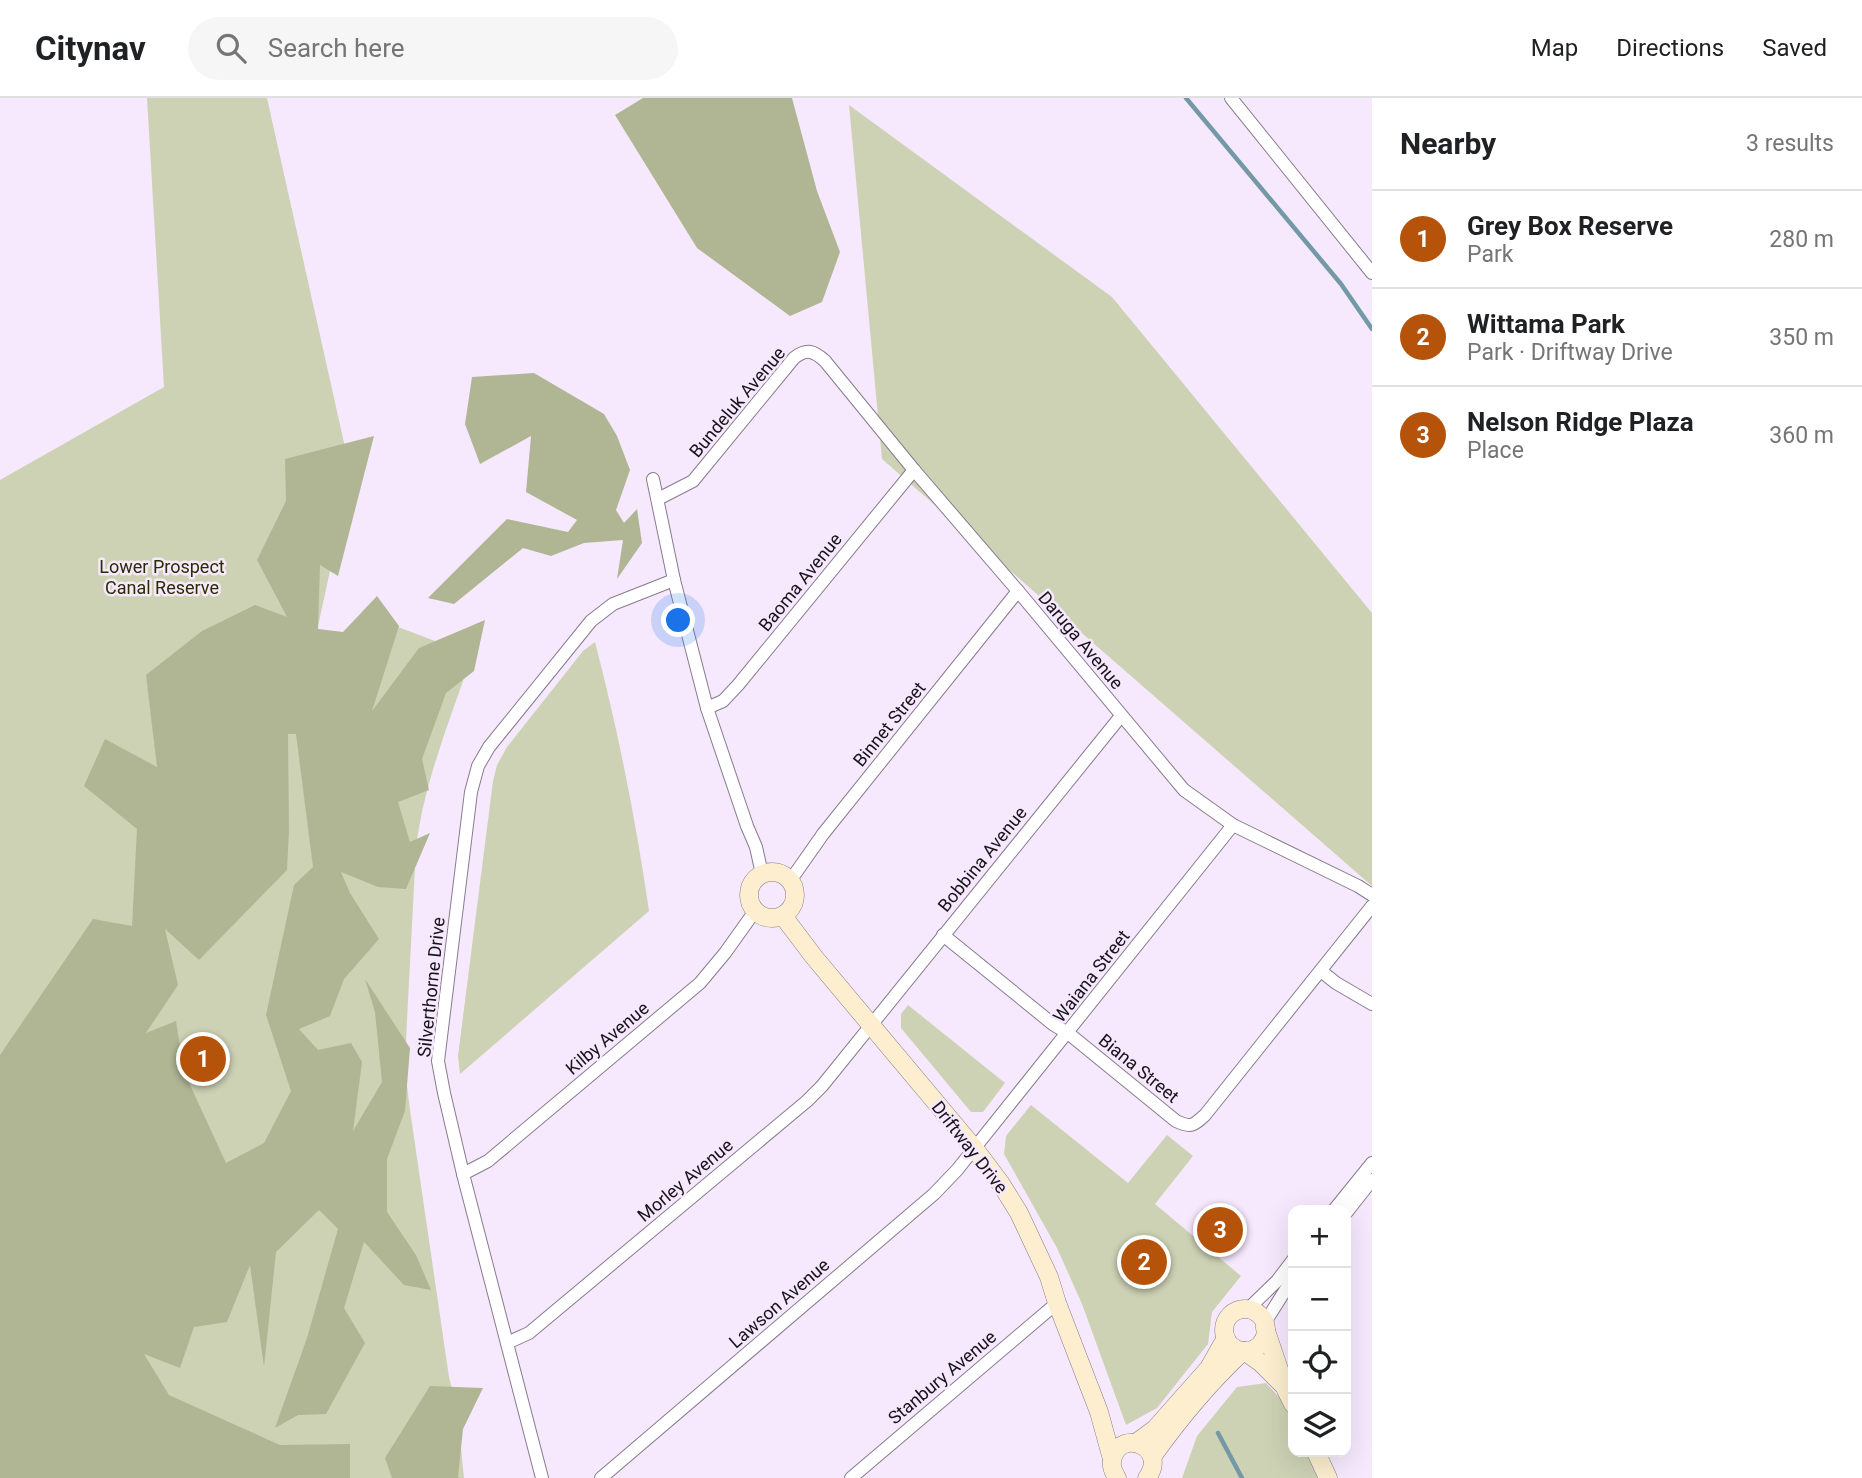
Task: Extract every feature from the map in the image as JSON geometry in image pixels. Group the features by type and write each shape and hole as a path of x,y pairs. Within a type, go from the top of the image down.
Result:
{"street":[{"path":"1231,98 1372,273"},
{"name":"Daruga Avenue","path":"809,351 825,360 914,470 1184,790 1233,825 1372,895"},
{"name":"Bundeluk Avenue","path":"658,499 693,481 794,358 809,351"},
{"name":"Baoma Avenue","path":"707,708 723,701 738,685 914,470"},
{"path":"653,478 674,580 707,708 756,847 762,874"},
{"name":"Silverthorne Drive","path":"542,1478 463,1174 438,1060 471,792 478,766 502,728 591,621 613,604 674,580"},
{"name":"Binnet Street","path":"790,881 823,834 1017,591"},
{"name":"Bobbina Avenue","path":"871,1025 1121,716"},
{"name":"Waiana Street","path":"974,1149 1233,825"},
{"path":"762,874 782,874 790,881 795,895 794,902 783,916 764,916 755,911 751,904 749,890 756,878 762,874"},
{"name":"Biana Street","path":"943,935 1176,1121 1195,1125 1372,906"},
{"name":"Kilby Avenue","path":"463,1174 488,1161 700,983 755,911"},
{"name":"Driftway Drive","path":"783,916 974,1149 1019,1213 1049,1277 1100,1412 1112,1471"},
{"path":"1321,971 1372,1004"},
{"name":"Morley Avenue","path":"506,1343 528,1333 807,1101 871,1025"},
{"name":"Lawson Avenue","path":"601,1478 933,1194 974,1149"},
{"path":"1338,1205 1372,1163"},
{"path":"1351,1207 1372,1180"},
{"path":"1288,1267 1248,1309 1235,1311 1224,1326 1226,1338 1233,1347 1261,1363 1288,1395"},
{"path":"1152,1471 1167,1436 1217,1375 1243,1351 1260,1344 1265,1326 1288,1285"},
{"name":"Stanbury Avenue","path":"851,1478 1057,1303"},
{"path":"1248,1309 1258,1314 1265,1326 1289,1394"},
{"path":"1112,1471 1115,1452 1155,1429 1209,1368 1226,1338"},
{"name":"Driftway Drive","path":"1100,1412 1131,1443 1146,1448 1152,1471"},
{"path":"1318,1457 1328,1478"}],"green space":[{"name":"Lower Prospect Canal Reserve","path":"147,98 267,98 351,474 315,640 390,624 472,655 439,750 420,823 416,848 406,1040 406,1077 410,1110 449,1377 457,1409 464,1478 0,1478 0,480 164,387"},
{"path":"643,98 792,98 817,191 840,252 822,302 790,316 697,248 615,115"},
{"path":"849,105 1112,297 1372,613 1372,886 882,459"},
{"path":"534,373 604,414 617,436 630,470 616,510 624,523 637,509 642,543 617,579 623,540 584,543 551,556 523,548 454,604 428,598 507,519 568,532 577,520 526,492 531,436 480,464 465,424 472,377"},
{"path":"374,436 338,576 320,565 318,629 343,632 377,596 399,626 372,711 419,648 485,620 474,671 446,693 422,759 429,790 398,802 410,842 430,833 406,889 378,887 341,872 350,893 379,939 344,979 330,1016 299,1029 318,1050 351,1043 362,1062 353,1131 382,1082 375,1012 365,979 410,1048 405,1111 387,1159 387,1212 416,1255 431,1290 404,1285 364,1242 344,1308 365,1343 326,1414 298,1415 275,1428 307,1338 338,1229 319,1210 276,1252 264,1367 250,1265 227,1322 194,1327 180,1368 144,1354 169,1395 280,1445 350,1444 350,1478 0,1478 0,1055 93,919 132,926 137,829 84,786 105,739 157,767 146,675 202,631 255,605 287,617 257,560 286,501 285,459","holes":["288,734 296,734 313,867 294,885 266,1015 291,1091 264,1143 226,1163 184,1072 176,1021 146,1033 178,985 165,929 199,960 287,870"]},
{"path":"595,642 626,776 649,911 460,1074 458,1056 497,765 507,747 583,651"},
{"path":"908,1005 1005,1083 983,1112 971,1112 901,1028 901,1014"},
{"path":"1031,1105 1128,1183 1167,1135 1193,1156 1155,1204 1241,1276 1212,1312 1208,1344 1157,1408 1126,1425 1082,1304 1057,1248 1004,1154 1006,1136"},
{"path":"1266,1383 1288,1407 1288,1457 1312,1457 1322,1478 1182,1478 1197,1436 1237,1387"},
{"path":"430,1386 483,1388 463,1429 460,1478 392,1478 385,1458"}],"waterway":[{"path":"1186,98 1341,284 1372,329"},
{"path":"1218,1433 1242,1478"}],"place":[{"name":"Grey Box Reserve","path":"203,1059"},
{"name":"Nelson Ridge Plaza","path":"1220,1230"},
{"name":"Wittama Park","path":"1144,1262"}]}
